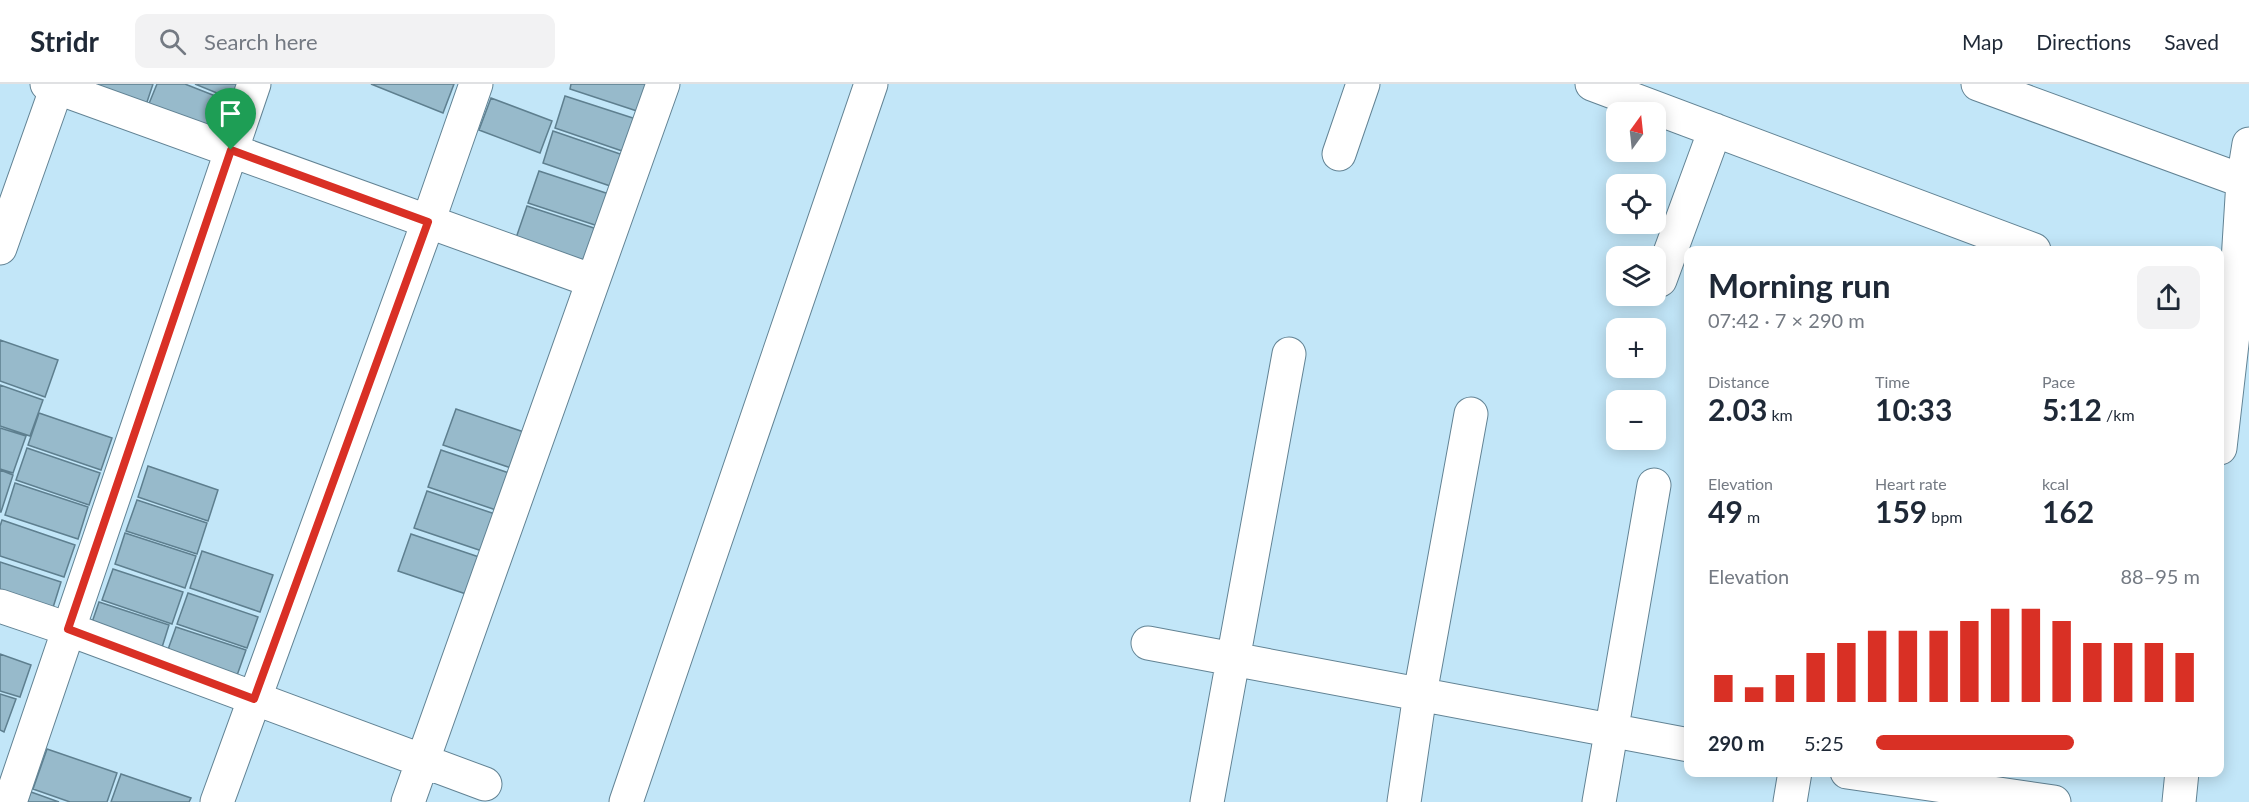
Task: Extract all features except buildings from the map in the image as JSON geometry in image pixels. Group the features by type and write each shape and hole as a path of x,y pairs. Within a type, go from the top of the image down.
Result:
{"street":[{"path":"10,802 254,84"},
{"path":"217,802 476,84"},
{"path":"408,802 663,84"},
{"path":"626,802 871,84"},
{"path":"1339,154 1364,84"},
{"path":"1592,84 2023,246"},
{"path":"1978,84 2243,181"},
{"path":"0,248 54,85 593,281"},
{"path":"1666,263 1714,130"},
{"path":"2230,439 2227,323 2249,144"},
{"path":"1207,802 1289,354"},
{"path":"1404,802 1420,694 1471,414"},
{"path":"1599,802 1654,485"},
{"path":"0,606 68,629 485,784"},
{"path":"1148,643 1684,744"},
{"path":"1790,802 1794,777"},
{"path":"1890,777 1993,789 2054,802"},
{"path":"2179,802 2182,777"}],"route":[{"path":"231,150 428,222 254,699 68,629 231,150"}]}
